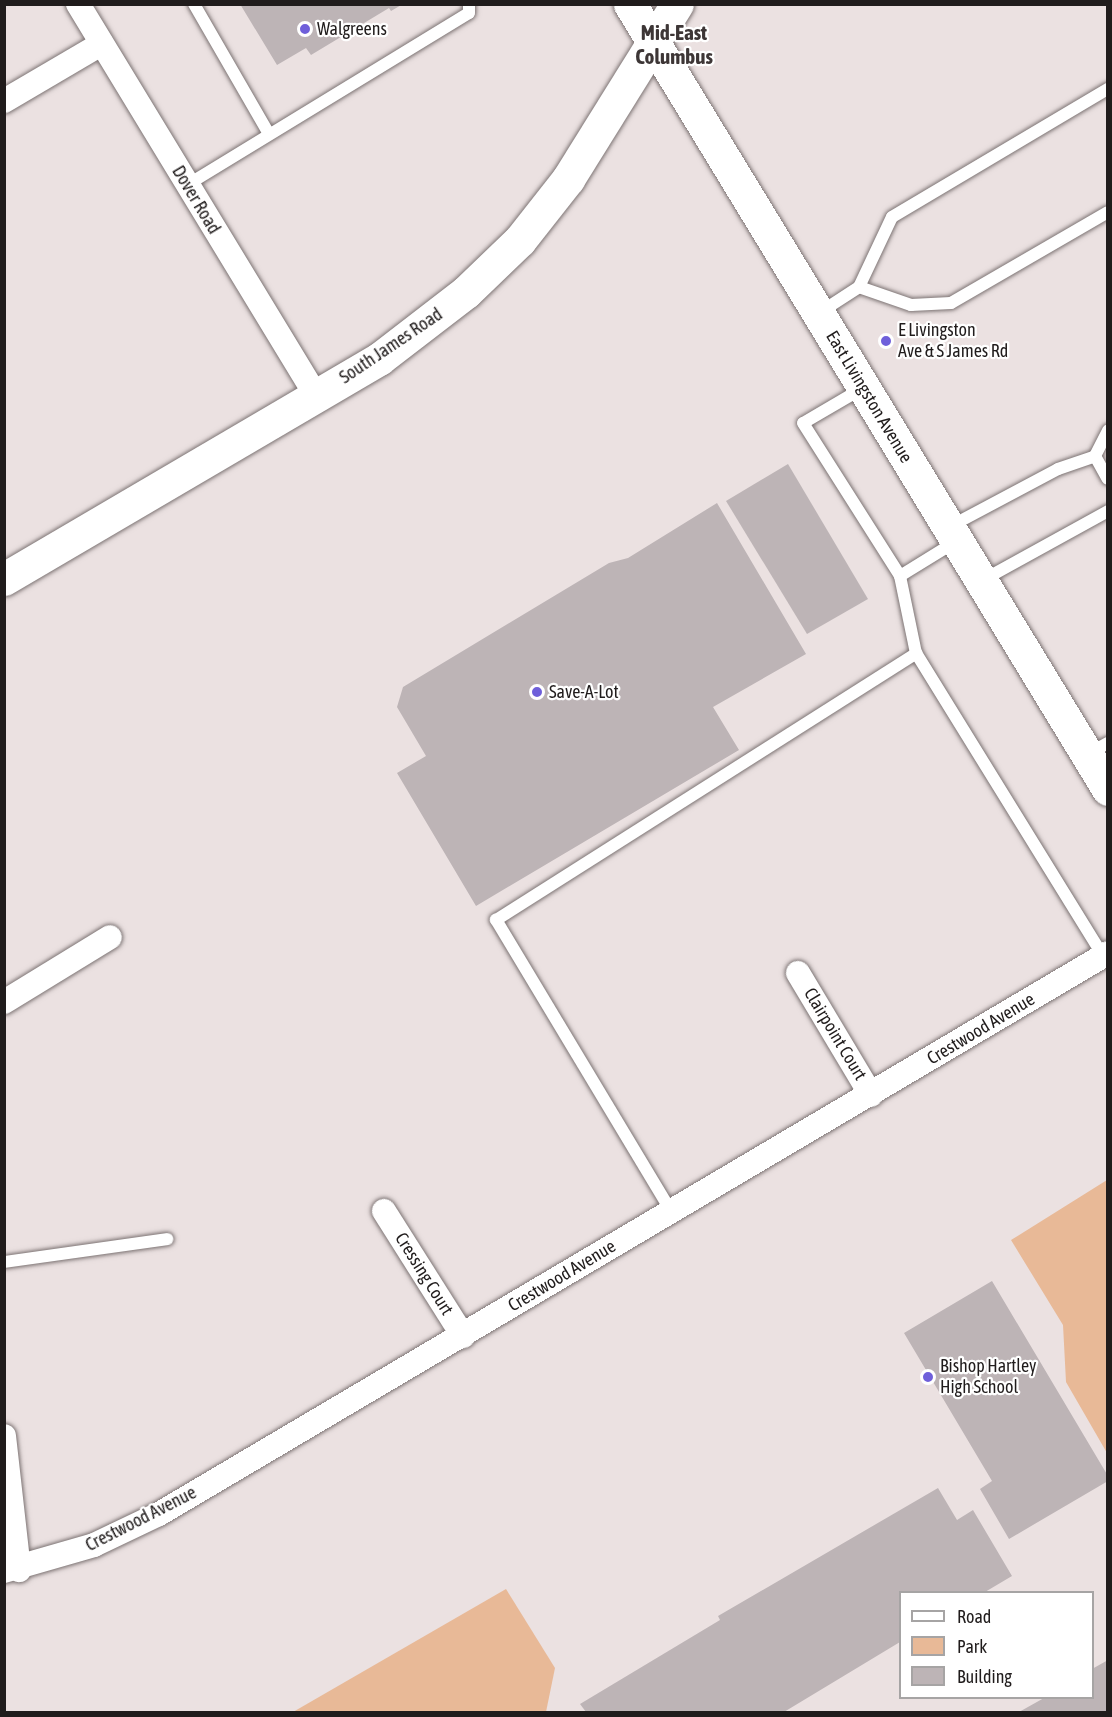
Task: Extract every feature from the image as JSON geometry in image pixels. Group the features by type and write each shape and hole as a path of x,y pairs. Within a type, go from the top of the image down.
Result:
{"main road":[{"name":"East Livingston Avenue","path":"630,4 981,581 1097,749 1107,789"},
{"name":"South James Road","path":"4,579 316,396 425,326 520,240 568,179 677,4"}],"street":[{"name":"Dover Road","path":"78,4 316,396"},
{"path":"4,101 101,44"},
{"path":"4,1002 110,937"},
{"name":"Crestwood Avenue","path":"12,1570 94,1545 159,1514 671,1211 872,1095 1105,955"},
{"name":"Clairpoint Court","path":"798,973 872,1095"},
{"name":"Cressing Court","path":"384,1211 463,1336"},
{"path":"4,1436 12,1570"}],"lane":[{"path":"194,4 269,134"},
{"path":"187,185 469,13 469,4"},
{"path":"818,314 859,287 892,216 1107,89"},
{"path":"859,287 911,305 951,303 1107,212"},
{"path":"863,388 803,423 900,576 916,652 1105,955"},
{"path":"900,576 952,534 1058,469 1095,456 1107,430"},
{"path":"1095,456 1107,479"},
{"path":"981,581 1107,511"},
{"path":"671,1211 496,920 916,652"},
{"path":"4,1262 167,1239"}],"green space":[{"path":"1107,1180 1107,1453 1066,1382 1063,1325 1011,1240"},
{"path":"506,1589 555,1668 546,1712 293,1712"}],"building":[{"name":"Walgreens","path":"240,4 403,4 391,11 389,8 311,55 306,48 277,65"},
{"path":"788,464 868,599 807,634 726,501"},
{"path":"717,503 806,654 713,707 739,750 476,906 397,773 426,756 397,707 403,687 609,563 628,558"},
{"path":"992,1281 1108,1476 1108,1481 1009,1539 980,1489 992,1481 904,1333"},
{"path":"938,1488 957,1520 973,1510 1012,1576 987,1591 899,1591 899,1643 784,1712 586,1712 580,1704 720,1620 718,1616"},
{"path":"1108,1660 1108,1712 1019,1712 1042,1699 1094,1699 1094,1668"}],"place":[{"name":"Walgreens","path":"305,29"},
{"name":"E Livingston Ave & S James Rd","path":"886,341"},
{"name":"Save-A-Lot","path":"537,692"},
{"name":"Bishop Hartley High School","path":"928,1377"}],"district":[{"name":"Mid-East Columbus","path":"674,44"}]}
